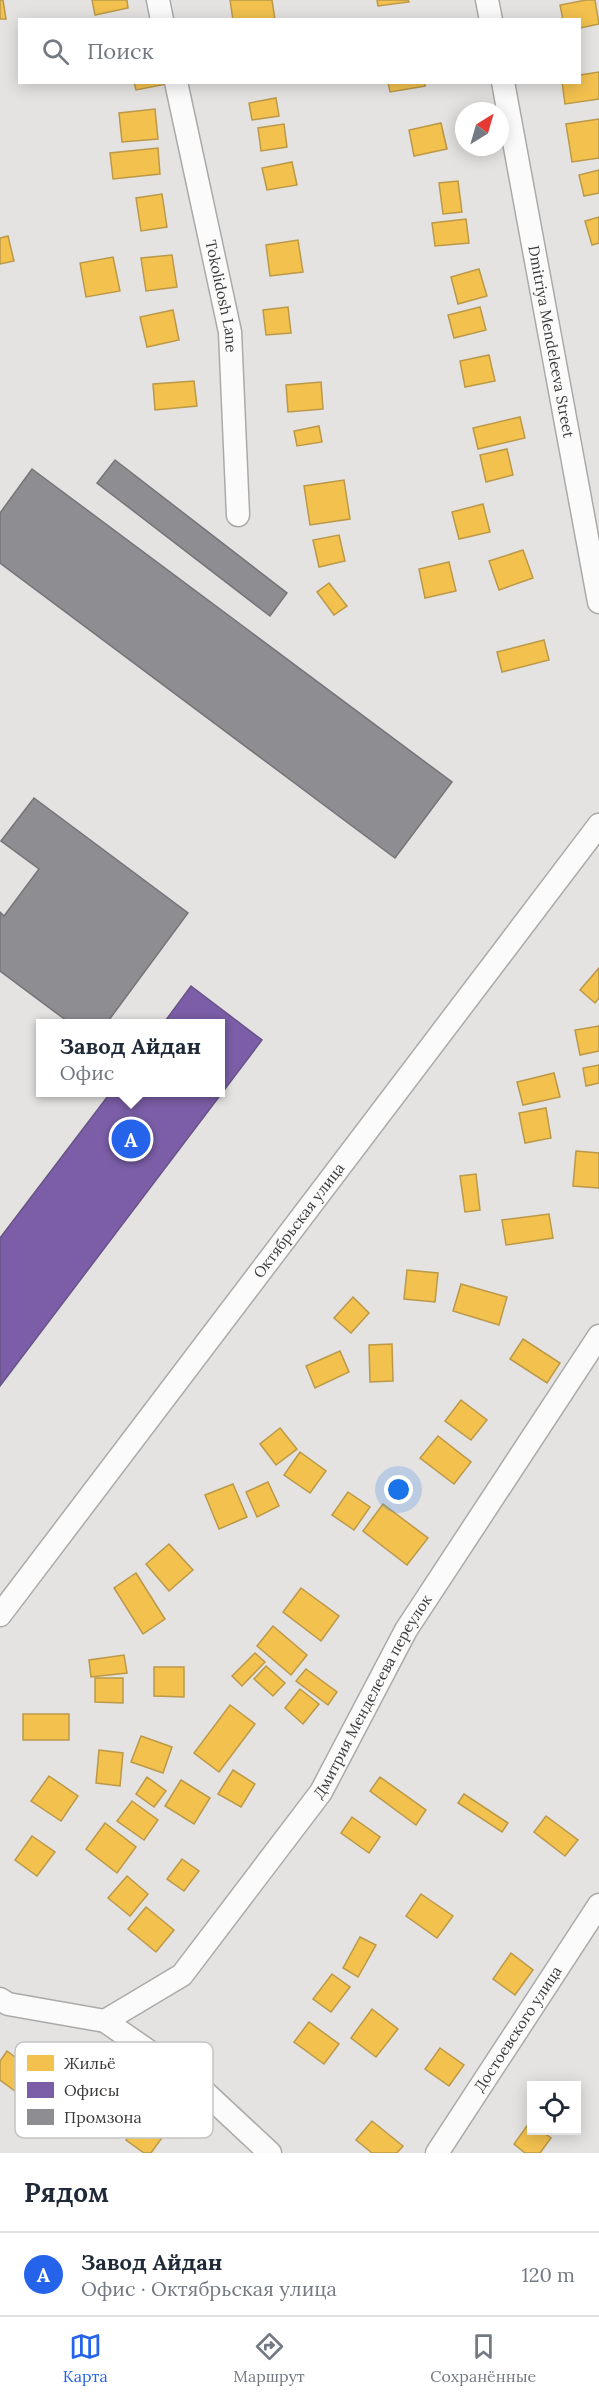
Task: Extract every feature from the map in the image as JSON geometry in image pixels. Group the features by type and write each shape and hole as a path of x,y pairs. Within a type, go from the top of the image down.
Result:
{"street":[{"path":"158,0 162,18"},
{"path":"488,0 491,18"},
{"name":"Tokolidosh Lane","path":"176,84 230,332 238,515"},
{"name":"Dmitriya Mendeleeva Street","path":"503,84 599,602"},
{"name":"Октябрьская улица","path":"0,1616 599,825"},
{"name":"Дмитрия Менделеева переулок","path":"105,2020 182,1975 321,1792 406,1630 599,1336"},
{"name":"Достоевского улица","path":"437,2153 599,1905"},
{"path":"3,2005 105,2020 136,2042"},
{"path":"213,2100 270,2153"}],"building: Жильё":[{"path":"0,0 3,0 6,19 0,19"},
{"path":"92,0 127,0 128,8 95,15"},
{"path":"230,0 272,0 275,18 233,18"},
{"path":"377,0 408,0 409,2 378,6"},
{"path":"595,0 599,24 581,28 581,18 563,18 560,5"},
{"path":"599,72 599,99 565,104 562,84 581,84 581,75"},
{"path":"134,84 167,84 136,90"},
{"path":"388,84 425,84 425,86 390,92"},
{"path":"276,98 279,116 252,120 249,103"},
{"path":"155,109 158,139 122,142 119,113"},
{"path":"599,119 599,158 572,162 566,124"},
{"path":"441,123 447,149 414,156 409,130"},
{"path":"284,124 287,147 261,151 258,128"},
{"path":"158,148 160,174 113,179 110,153"},
{"path":"292,162 297,185 267,190 262,168"},
{"path":"599,170 599,193 584,196 579,175"},
{"path":"458,181 462,212 443,214 439,183"},
{"path":"162,194 167,227 141,231 136,198"},
{"path":"599,217 599,243 592,245 585,221"},
{"path":"466,219 469,243 435,246 432,223"},
{"path":"8,236 14,261 0,264 0,238"},
{"path":"298,240 303,272 270,276 266,245"},
{"path":"172,255 177,287 146,291 141,258"},
{"path":"113,257 120,291 86,297 80,263"},
{"path":"479,269 487,296 458,304 451,277"},
{"path":"288,307 291,333 266,335 263,310"},
{"path":"480,307 486,330 454,338 448,315"},
{"path":"173,310 179,340 147,347 140,317"},
{"path":"489,355 495,381 465,387 460,361"},
{"path":"194,381 197,406 155,410 153,384"},
{"path":"321,382 323,409 288,412 286,385"},
{"path":"520,417 525,438 478,449 473,428"},
{"path":"319,426 322,442 297,446 294,431"},
{"path":"507,449 513,475 486,482 480,455"},
{"path":"344,480 350,519 310,525 304,486"},
{"path":"483,504 490,532 459,539 452,512"},
{"path":"339,535 345,561 319,567 313,540"},
{"path":"523,550 533,578 499,590 489,561"},
{"path":"449,562 456,591 425,598 419,569"},
{"path":"329,583 347,606 334,615 317,592"},
{"path":"544,640 549,660 502,672 497,652"},
{"path":"599,968 599,998 595,1003 580,990"},
{"path":"599,1026 599,1051 580,1055 575,1030"},
{"path":"599,1065 599,1083 586,1086 583,1068"},
{"path":"554,1073 560,1097 523,1105 517,1082"},
{"path":"546,1108 551,1138 525,1143 519,1113"},
{"path":"576,1151 599,1153 599,1188 573,1186"},
{"path":"476,1174 480,1210 465,1212 460,1176"},
{"path":"549,1214 553,1238 506,1245 502,1220"},
{"path":"407,1270 438,1273 435,1302 404,1299"},
{"path":"461,1284 507,1297 499,1325 453,1311"},
{"path":"353,1297 369,1313 351,1333 334,1318"},
{"path":"523,1339 560,1363 547,1383 510,1359"},
{"path":"392,1344 393,1381 370,1382 369,1345"},
{"path":"340,1351 349,1372 315,1388 306,1366"},
{"path":"461,1400 487,1420 471,1440 445,1421"},
{"path":"280,1428 297,1449 276,1465 260,1444"},
{"path":"438,1436 471,1462 454,1484 420,1458"},
{"path":"300,1452 326,1471 310,1493 284,1475"},
{"path":"268,1482 279,1506 257,1517 246,1492"},
{"path":"233,1484 247,1517 219,1529 205,1495"},
{"path":"348,1492 370,1507 354,1530 332,1515"},
{"path":"383,1504 428,1538 407,1565 363,1531"},
{"path":"169,1544 193,1570 169,1591 146,1564"},
{"path":"136,1573 165,1619 143,1634 114,1588"},
{"path":"301,1588 339,1616 321,1641 283,1612"},
{"path":"273,1626 307,1655 291,1675 257,1646"},
{"path":"255,1653 265,1662 242,1686 232,1676"},
{"path":"124,1655 127,1673 91,1677 89,1660"},
{"path":"266,1666 285,1683 273,1696 254,1679"},
{"path":"154,1667 184,1667 184,1697 154,1696"},
{"path":"306,1669 337,1692 328,1705 296,1681"},
{"path":"95,1678 123,1678 123,1703 95,1702"},
{"path":"300,1689 319,1704 303,1724 285,1708"},
{"path":"230,1705 255,1724 219,1772 194,1753"},
{"path":"23,1714 69,1714 69,1740 23,1740"},
{"path":"141,1736 172,1747 163,1773 131,1762"},
{"path":"99,1750 123,1753 120,1786 96,1783"},
{"path":"233,1770 255,1784 241,1807 218,1794"},
{"path":"49,1776 78,1796 61,1821 31,1801"},
{"path":"147,1777 166,1791 154,1807 136,1794"},
{"path":"380,1777 426,1810 416,1825 370,1791"},
{"path":"181,1780 210,1798 194,1824 165,1806"},
{"path":"464,1794 508,1823 502,1832 458,1803"},
{"path":"132,1801 158,1820 144,1840 117,1821"},
{"path":"546,1816 578,1840 565,1856 534,1832"},
{"path":"352,1817 380,1837 369,1853 341,1833"},
{"path":"105,1823 136,1847 117,1873 86,1849"},
{"path":"32,1836 55,1852 37,1876 15,1860"},
{"path":"182,1859 199,1871 184,1891 167,1879"},
{"path":"127,1876 148,1894 130,1916 108,1898"},
{"path":"421,1894 453,1916 437,1938 406,1916"},
{"path":"146,1907 174,1930 156,1952 128,1929"},
{"path":"360,1937 376,1945 358,1977 343,1968"},
{"path":"511,1953 533,1970 515,1995 493,1979"},
{"path":"332,1974 350,1987 331,2012 313,1999"},
{"path":"372,2009 398,2029 376,2057 351,2038"},
{"path":"309,2022 339,2044 324,2064 294,2042"},
{"path":"440,2048 464,2065 449,2086 425,2069"},
{"path":"7,2051 15,2057 15,2091 0,2080 0,2061"},
{"path":"372,2121 403,2146 397,2153 372,2153 356,2140"},
{"path":"527,2126 527,2135 547,2135 551,2138 540,2153 525,2153 514,2144"},
{"path":"127,2138 162,2138 151,2153 144,2153 126,2140"}],"building: Офисы":[{"path":"191,986 262,1040 225,1089 225,1019 167,1019"},
{"path":"107,1097 219,1097 0,1386 0,1238"}],"building: Промзона":[{"path":"115,460 287,593 270,616 97,483"},
{"path":"32,469 452,782 395,858 0,563 0,513"},
{"path":"34,798 188,913 110,1019 64,1019 0,971 0,912 4,916 39,869 1,841"}],"place":[{"name":"Завод Айдан","path":"131,1139"}]}
